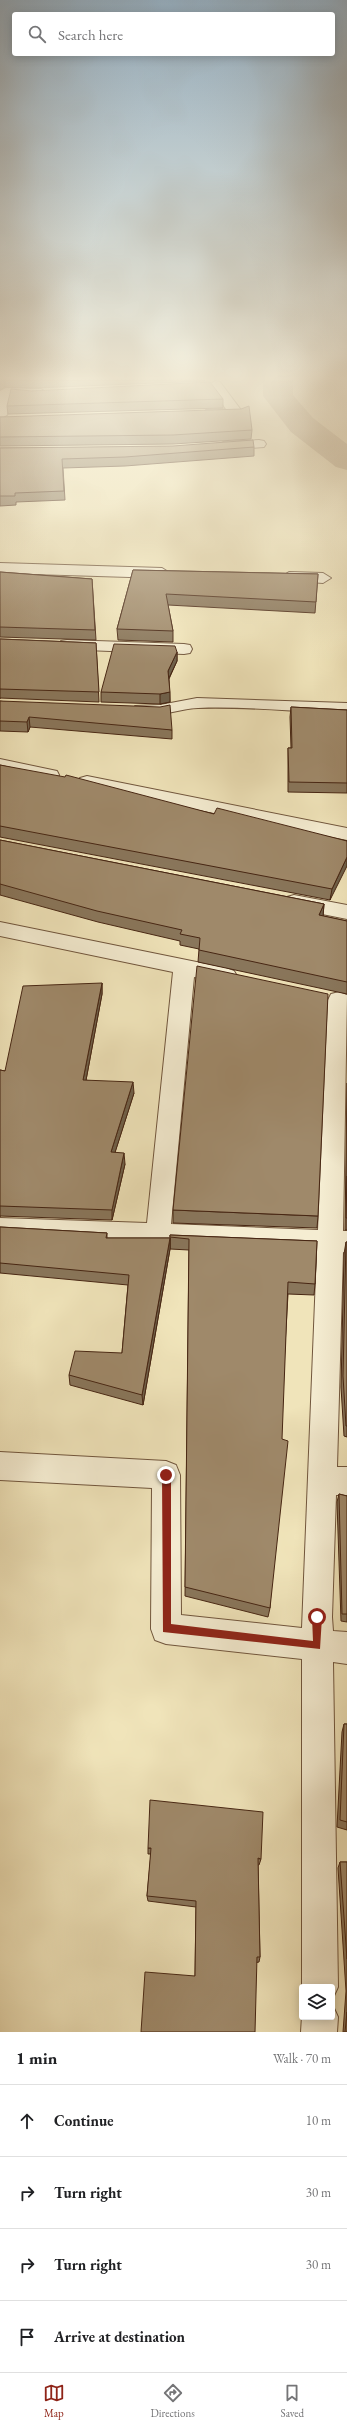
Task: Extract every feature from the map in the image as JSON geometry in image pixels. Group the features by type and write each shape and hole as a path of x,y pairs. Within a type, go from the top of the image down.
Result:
{"street":[{"path":"0,568 174,573"},
{"path":"276,576 323,578"},
{"path":"54,645 184,649"},
{"path":"128,709 160,710 197,703 347,708"},
{"path":"0,765 347,834"},
{"path":"278,899 347,912"},
{"path":"0,930 246,980"},
{"path":"158,1234 184,968"},
{"path":"320,1984 317,1646 334,1481 338,1242 336,999"},
{"path":"0,1228 338,1242"},
{"path":"0,1466 166,1475 166,1628 317,1646 347,1648"},
{"path":"319,2032 320,2020"}],"building":[{"path":"0,475 63,475 64,491 15,493 15,496 0,496"},
{"path":"133,570 318,574 316,602 166,594 173,631 117,629"},
{"path":"0,572 92,579 95,630 0,627"},
{"path":"0,639 96,643 99,692 0,689"},
{"path":"114,644 175,646 177,652 168,671 170,692 160,694 101,692"},
{"path":"0,701 160,707 170,705 172,730 29,717 27,722 0,721"},
{"path":"291,707 347,710 347,783 289,782 288,748 292,748"},
{"path":"0,765 65,777 66,775 214,814 217,808 347,841 347,857 332,889 0,826"},
{"path":"0,840 324,904 319,915 347,921 347,982 199,950 200,938 180,934 182,930 97,911 0,884"},
{"path":"197,966 328,994 318,1216 173,1210"},
{"path":"102,983 83,1080 133,1082 111,1152 124,1153 112,1210 0,1206 0,1070 5,1071 23,986"},
{"path":"347,1176 347,1218 346,1218"},
{"path":"0,1227 107,1233 106,1238 170,1238 142,1395 69,1375 75,1351 122,1353 129,1275 0,1263"},
{"path":"170,1235 317,1241 315,1284 288,1282 282,1439 288,1441 270,1608 185,1587 189,1239 170,1237"},
{"path":"347,1242 347,1426 343,1376"},
{"path":"339,1494 347,1496 347,1614 342,1614"},
{"path":"344,1724 347,1724 347,1822 340,1820"},
{"path":"150,1800 263,1812 261,1859 258,1858 260,1957 257,1957 255,2032 141,2032 145,1972 195,1976 196,1901 147,1896 151,1848 148,1848"},
{"path":"340,1862 347,1862 347,1959"},
{"path":"347,2012 347,2032 345,2032"}],"route":[{"path":"166,1475 166,1628 317,1646 317,1617"}]}
